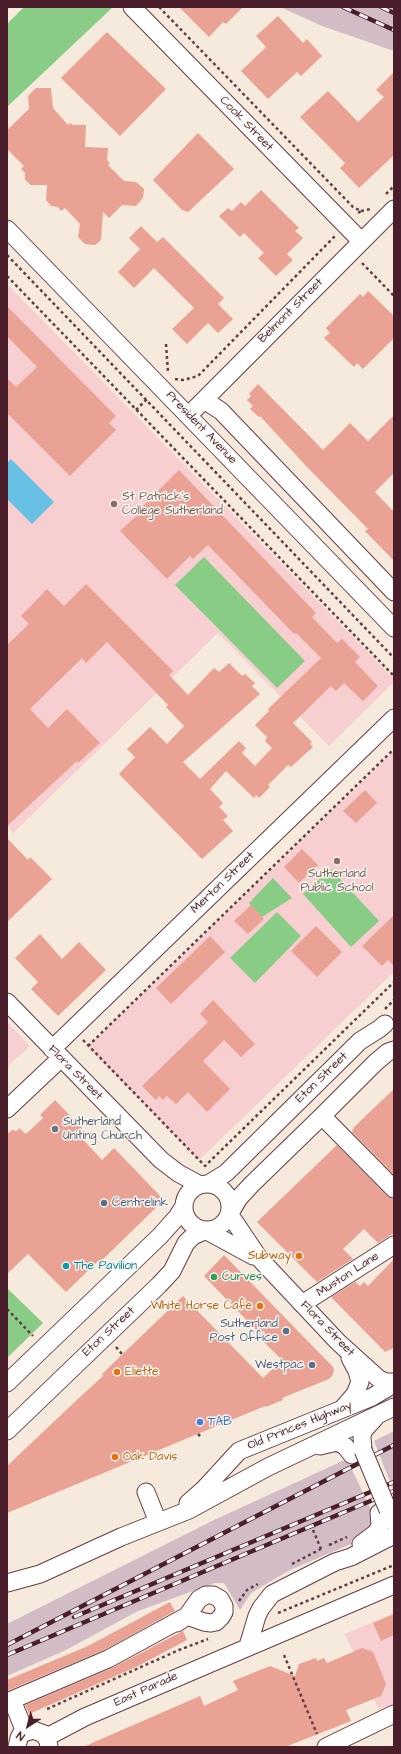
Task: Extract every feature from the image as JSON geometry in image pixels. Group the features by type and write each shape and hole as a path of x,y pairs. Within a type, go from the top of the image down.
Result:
{"street":[{"name":"Cook Street","path":"132,7 346,226 356,246"},
{"name":"Belmont Street","path":"189,415 394,209"},
{"name":"President Avenue","path":"7,228 189,415 391,618"},
{"path":"204,400 221,411 394,592"},
{"name":"Merton Street","path":"7,1109 56,1053 394,718"},
{"name":"Flora Street","path":"7,1002 161,1160 178,1173 204,1184"},
{"path":"184,1203 185,1214 189,1222 196,1228 206,1231 219,1228 225,1223 239,1198 251,1185 385,1054 394,1049 388,1044 384,1037 390,1017"},
{"name":"Eton Street","path":"204,1184 226,1173 363,1038 379,1029 390,1017"},
{"path":"322,1116 394,1189"},
{"name":"Flora Street","path":"161,1160 177,1183 184,1203"},
{"path":"7,1383 160,1236 177,1217 190,1191 204,1184 218,1186 226,1193 230,1203 230,1214"},
{"name":"Flora Street","path":"230,1214 242,1236 266,1266 338,1342 376,1377 386,1382 394,1383"},
{"name":"Flora Street","path":"206,1231 240,1247 266,1266"},
{"name":"Eton Street","path":"7,1431 159,1285 172,1271 186,1243 193,1236 206,1231"},
{"name":"Muston Lane","path":"302,1304 394,1245"},
{"path":"338,1342 355,1366 360,1382 351,1400 339,1410"},
{"name":"Old Princes Highway","path":"158,1522 199,1494 235,1454 246,1448 372,1397 394,1383"},
{"path":"358,1452 364,1431 369,1423 388,1410"},
{"name":"Old Princes Highway","path":"7,1583 40,1574 121,1537 196,1507 233,1485 282,1460 388,1410"},
{"path":"246,1448 240,1452 239,1460 242,1465 249,1469 255,1469 331,1442 341,1444 358,1452 387,1515 380,1524 377,1532 344,1557 272,1594 261,1608 257,1616 248,1646"},
{"path":"146,1492 158,1522"},
{"path":"335,1562 351,1557 394,1535"},
{"name":"East Parade","path":"48,1742 85,1717 248,1646 394,1585"},
{"path":"25,1732 9,1701 108,1659 187,1616"},
{"path":"323,1744 394,1714"},
{"path":"17,1747 19,1738 25,1732 37,1730 48,1742"}],"path":[{"path":"159,7 353,207 360,211 198,376 183,380 169,378 166,344"},
{"path":"356,246 394,296"},
{"path":"7,255 394,658"},
{"path":"7,276 393,675 394,674"},
{"path":"88,1046 394,749"},
{"path":"79,1036 205,1166 394,982"},
{"path":"7,1309 35,1338"},
{"path":"198,1434 201,1437"},
{"path":"313,1530 321,1549 349,1536"},
{"path":"277,1613 394,1564"},
{"name":"East Parade","path":"47,1709 179,1650 211,1638"},
{"path":"284,1655 323,1744"}],"shaded area":[{"path":"280,7 394,7 394,51 322,26"},
{"name":"St Patrick's College Sutherland","path":"7,284 394,679 394,682 329,746 218,633 13,833 7,826"},
{"name":"Sutherland Public School","path":"394,751 394,972 199,1160 88,1047"},
{"path":"7,1022 30,1046 7,1067"},
{"path":"394,1431 394,1492 374,1441"},
{"path":"347,1459 374,1516 365,1538 290,1570 251,1593 240,1610 224,1583 215,1583 138,1611 66,1650 7,1676 7,1624 214,1520"},
{"path":"394,1613 394,1703 379,1710 345,1634"}],"green space":[{"path":"24,7 113,7 7,107 7,24"},
{"path":"204,557 305,661 277,688 175,585"},
{"path":"331,869 379,921 351,947 303,894"},
{"path":"273,878 292,898 262,917 249,903"},
{"path":"277,912 301,936 255,983 230,958"},
{"path":"7,1288 43,1323 7,1358"}],"water":[{"path":"11,459 54,502 32,524 7,499 7,463"}],"building":[{"path":"179,7 243,7 226,24 223,22 209,37"},
{"path":"278,16 303,43 307,39 322,56 301,76 297,72 268,99 241,71 266,47 256,36"},
{"path":"107,32 166,89 120,136 61,78"},
{"path":"394,72 394,155 359,188 340,168 345,163 300,117 328,91 358,122 384,97 376,90"},
{"path":"36,88 51,88 53,108 68,125 70,123 73,125 86,125 85,147 108,148 107,160 110,163 108,165 124,181 136,182 144,189 143,198 136,206 122,205 109,218 103,212 101,240 95,245 85,244 78,237 80,224 65,208 61,211 58,207 51,206 46,200 47,185 31,185 25,180 25,173 21,169 24,166 7,149 7,130 29,109 28,96"},
{"path":"198,133 234,169 188,212 182,210 153,180"},
{"path":"261,190 299,228 295,231 303,238 287,254 293,260 276,276 258,258 264,253 244,233 240,237 219,216 228,208 232,211 241,202 245,206"},
{"path":"141,226 157,242 163,237 224,298 218,304 233,319 218,333 208,323 187,344 172,329 194,308 154,268 134,288 118,272 140,249 129,238"},
{"path":"368,291 394,316 394,338 363,369 357,363 354,367 324,338 330,333 326,328 360,294 363,297"},
{"path":"7,306 116,416 109,423 116,430 70,476 7,413 7,378 16,387 37,367 7,336"},
{"path":"258,384 323,450 350,423 368,441 394,415 394,473 375,492 394,512 394,561 365,531 368,529 307,467 260,416 259,417 250,409 253,406 247,400 251,396 249,394"},
{"path":"179,470 316,613 312,617 337,643 342,639 360,657 355,662 378,686 363,701 344,683 336,691 331,686 293,723 312,742 310,744 313,747 291,767 288,765 268,785 270,787 259,798 256,795 254,798 226,771 210,789 223,803 219,807 228,816 223,820 233,831 202,859 119,774 135,757 127,749 150,727 167,744 184,726 166,707 168,705 107,642 86,663 82,658 30,709 48,728 67,709 100,743 78,763 77,761 7,826 7,645 29,624 21,616 47,589 64,606 86,584 173,671 169,675 188,695 214,668 219,672 229,663 242,676 245,674 255,683 252,686 260,694 183,762 200,779 239,741 246,748 242,753 255,766 272,748 265,741 267,737 255,725 269,711 268,709 321,658 296,633 294,634 208,545 193,559 190,556 167,579 120,531 145,508 143,506"},
{"path":"365,790 377,803 356,823 343,811"},
{"path":"7,838 28,860 30,857 52,879 7,922"},
{"path":"302,849 318,865 299,883 284,867"},
{"path":"251,905 264,919 248,934 234,921"},
{"path":"394,915 394,966 388,960 382,966 362,946"},
{"path":"316,926 342,952 317,977 291,951"},
{"path":"40,934 62,959 79,942 106,970 58,1016 31,989 38,982 15,958"},
{"path":"210,936 225,952 171,1004 156,988"},
{"path":"213,1000 255,1044 241,1057 224,1040 203,1061 230,1089 207,1112 188,1092 176,1104 167,1096 163,1100 159,1096 156,1100 142,1086 208,1022 200,1014"},
{"path":"394,1089 394,1175 352,1132 354,1127"},
{"path":"55,1100 82,1128 77,1133 102,1160 114,1148 164,1200 99,1263 98,1261 66,1292 28,1254 7,1274 7,1134 12,1130 17,1131 19,1128 26,1134 43,1118 40,1115"},
{"path":"337,1145 387,1196 394,1199 394,1233 378,1243 364,1229 343,1249 353,1259 317,1282 257,1222"},
{"path":"224,1255 333,1367 334,1371 332,1376 329,1379 282,1398 283,1400 266,1407 265,1406 7,1513 7,1466 103,1376 102,1374 183,1296 263,1378 282,1360 258,1336 260,1334 204,1276"},
{"path":"394,1259 394,1348 385,1352 331,1297 355,1282 360,1286 364,1282 368,1286"},
{"path":"170,1602 175,1611 104,1650 7,1691 7,1680 88,1646"},
{"path":"394,1614 394,1635 381,1641 373,1623"},
{"path":"183,1631 187,1640 138,1666 29,1714 25,1705 112,1668"},
{"path":"362,1648 373,1652 386,1684 381,1696 346,1710 351,1721 285,1747 83,1747 200,1696 204,1706 238,1690 233,1681 270,1666 295,1676 299,1664 316,1658 317,1661 324,1658 327,1663"}],"railway":[{"path":"343,7 394,30"},
{"path":"381,7 394,13"},
{"path":"7,1645 394,1445"},
{"path":"74,1617 394,1482"},
{"path":"7,1655 394,1491"}],"place":[{"name":"St Patrick's College Sutherland","path":"114,504"},
{"name":"Sutherland Public School","path":"337,861"},
{"name":"Sutherland Uniting Church","path":"55,1129"},
{"name":"Centrelink","path":"104,1203"},
{"name":"Subway","path":"299,1256"},
{"name":"The Pavilion","path":"66,1266"},
{"name":"Curves","path":"214,1277"},
{"name":"White Horse Cafe","path":"260,1306"},
{"name":"Sutherland Post Office","path":"286,1331"},
{"name":"Westpac","path":"312,1365"},
{"name":"Eliette","path":"117,1372"},
{"name":"TAB","path":"200,1422"},
{"name":"Oak Davis","path":"115,1457"}]}
